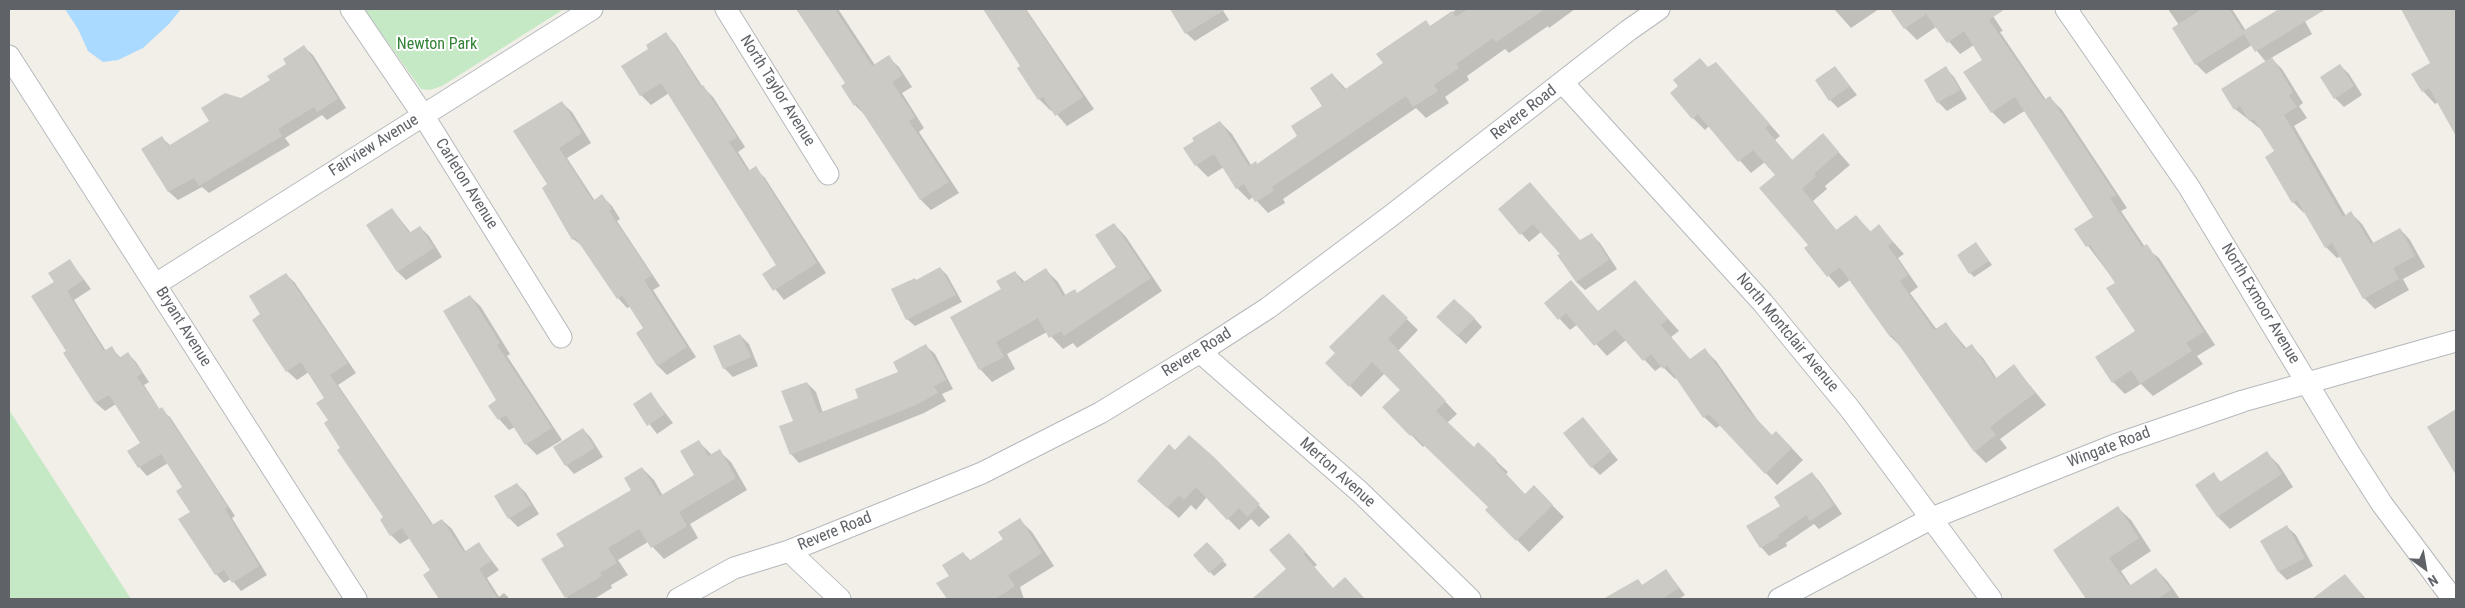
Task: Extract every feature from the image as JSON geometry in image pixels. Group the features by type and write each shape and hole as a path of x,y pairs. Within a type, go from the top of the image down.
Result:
{"street":[{"name":"Carleton Avenue","path":"351,9 423,115 561,337"},
{"name":"Fairview Avenue","path":"156,284 592,9"},
{"name":"North Taylor Avenue","path":"726,9 828,174"},
{"name":"Revere Road","path":"678,599 734,568 788,551 982,473 1100,414 1268,308 1377,227 1629,30 1659,9"},
{"name":"North Exmoor Avenue","path":"2066,9 2189,186 2382,504 2453,599"},
{"name":"Bryant Avenue","path":"9,56 356,599"},
{"name":"North Montclair Avenue","path":"1564,82 1762,302 1850,409 1991,599"},
{"name":"Wingate Road","path":"1779,599 1932,518 2115,445 2243,401 2456,341"},
{"name":"Merton Avenue","path":"1200,352 1360,492 1470,599"},
{"path":"788,551 840,599"}],"green space":[{"name":"Newton Park","path":"364,9 564,9 442,86 430,90 421,89"},
{"path":"9,410 131,599 9,599"}],"water":[{"path":"65,9 181,9 169,24 143,48 118,60 103,62 88,51 78,29"}],"building":[{"path":"796,9 835,9 872,66 889,55 902,75 892,82 915,117 909,121 949,182 920,200 857,104 854,106 841,86 845,83"},
{"path":"983,9 1025,9 1083,97 1055,116 1043,97 1038,100 1017,68 1020,66"},
{"path":"1170,9 1226,9 1185,34"},
{"path":"1468,9 1545,9 1496,42 1493,38 1456,64 1459,68 1434,85 1438,91 1413,107 1406,96 1272,187 1274,191 1255,202 1244,184 1236,189 1214,154 1195,166 1183,148 1194,141 1192,138 1220,121 1249,166 1256,161 1257,164 1297,136 1291,126 1322,106 1310,88 1332,73 1344,90 1383,63 1376,54 1426,20 1430,26 1452,11 1456,17"},
{"path":"1890,9 2005,9 1989,20 2044,100 2050,96 2116,195 2110,198 2142,247 2147,244 2204,332 2186,343 2192,351 2140,384 2131,370 2112,383 2095,357 2135,331 2106,288 2115,283 2090,245 2086,247 2074,229 2093,217 2015,97 1991,113 1963,72 1982,60 1964,31 1947,43 1926,14 1904,29"},
{"path":"2202,9 2229,9 2243,31 2279,9 2326,9 2255,52 2244,34 2195,65 2172,28"},
{"path":"2401,9 2456,9 2456,136 2429,88 2422,92 2411,74 2430,63"},
{"path":"666,32 701,87 703,85 737,137 729,142 748,171 756,166 817,263 773,291 762,274 776,265 661,83 640,96 621,66 648,49 646,45"},
{"path":"304,45 338,99 317,112 314,107 278,129 282,136 199,186 194,178 168,192 141,149 162,136 168,146 209,121 201,108 225,93 241,98 270,80 267,76 286,64 283,59"},
{"path":"2272,57 2293,92 2289,95 2297,107 2284,115 2343,217 2351,211 2371,244 2400,228 2415,256 2393,268 2399,279 2363,299 2332,243 2325,248 2297,200 2292,203 2265,157 2274,151 2254,119 2249,121 2240,106 2234,110 2221,89"},
{"path":"1700,58 1708,67 1716,62 1770,124 1765,128 1792,160 1823,133 1839,152 1814,174 1816,176 1802,189 1836,230 1856,215 1870,232 1879,224 1893,242 1888,246 1908,275 1900,281 1934,330 1946,322 1964,349 1972,344 1995,379 2014,364 2035,393 1990,427 1996,435 1974,452 1892,335 1890,337 1840,267 1827,277 1804,248 1808,245 1759,188 1775,175 1753,150 1738,162 1698,114 1692,119 1670,93 1678,86 1673,80"},
{"path":"2340,64 2354,86 2334,99 2320,77"},
{"path":"1835,66 1850,86 1829,101 1815,80"},
{"path":"1946,66 1960,90 1937,103 1924,80"},
{"path":"562,101 582,133 559,148 593,201 602,194 612,209 609,211 652,276 644,280 687,347 657,366 636,333 643,328 622,295 617,299 575,237 572,240 542,188 547,184 513,131"},
{"path":"1530,182 1580,240 1592,233 1609,260 1576,282 1557,255 1560,254 1533,224 1520,235 1498,209"},
{"path":"392,208 409,233 420,226 434,248 397,272 366,225"},
{"path":"1114,223 1151,278 1064,336 1061,331 1049,338 1038,318 996,342 1004,357 979,370 950,317 1001,289 996,281 1015,271 1022,283 1046,268 1063,296 1075,289 1077,293 1116,267 1095,235"},
{"path":"1976,242 1989,261 1969,274 1957,255"},
{"path":"70,259 83,280 67,291 82,316 104,351 112,346 119,358 128,352 142,373 137,377 159,409 162,407 228,507 225,509 259,566 232,583 224,570 215,575 178,519 190,512 176,491 182,487 161,454 138,468 127,451 140,443 109,395 95,403 63,353 66,351 31,296 54,282 48,273"},
{"path":"940,267 956,295 906,320 891,289 915,278 916,280"},
{"path":"286,273 348,363 330,375 432,525 442,519 464,552 479,542 491,561 479,569 498,599 439,599 423,575 430,570 402,528 390,536 380,520 383,517 337,450 340,448 324,423 328,420 316,403 324,398 301,362 286,372 252,320 260,314 249,296"},
{"path":"1571,280 1598,311 1635,280 1668,319 1661,325 1690,359 1705,348 1747,409 1772,435 1776,431 1792,448 1765,474 1709,414 1703,418 1667,365 1663,369 1651,354 1643,361 1615,329 1594,346 1566,313 1558,320 1544,303"},
{"path":"1383,294 1408,318 1388,339 1446,401 1436,411 1474,447 1478,442 1497,460 1495,462 1525,494 1534,485 1553,505 1516,541 1485,510 1488,507 1412,434 1410,436 1382,407 1400,390 1372,362 1349,387 1325,363 1335,353 1329,347"},
{"path":"470,295 500,343 497,345 552,428 525,445 506,415 498,420 488,406 496,400 443,311"},
{"path":"1454,299 1475,318 1457,336 1436,317"},
{"path":"740,334 751,357 723,369 713,346"},
{"path":"926,344 946,380 934,386 938,393 916,405 790,455 779,426 793,421 781,391 807,382 819,413 858,398 855,389 898,372 893,362"},
{"path":"651,392 665,414 647,426 633,404"},
{"path":"2456,409 2456,475 2427,427"},
{"path":"1583,417 1611,451 1591,468 1563,433"},
{"path":"583,428 595,448 565,466 553,447"},
{"path":"1189,435 1214,457 1260,504 1247,517 1239,508 1227,520 1196,487 1184,500 1179,495 1167,508 1137,481 1169,444 1175,450"},
{"path":"699,440 708,456 720,449 736,478 679,512 687,526 651,548 639,529 608,548 617,563 600,573 602,576 565,598 541,559 564,546 556,534 631,490 624,478 642,467 660,496 694,475 680,451"},
{"path":"2267,451 2282,474 2217,517 2195,485 2214,472 2220,482"},
{"path":"1812,472 1834,505 1810,521 1806,515 1778,535 1779,537 1760,548 1746,526 1780,506 1774,497"},
{"path":"517,483 531,505 508,519 494,496"},
{"path":"2118,506 2139,538 2109,558 2129,586 2156,568 2171,590 2157,599 2086,599 2053,550"},
{"path":"1020,518 1042,553 1008,575 1015,586 995,599 947,599 936,583 949,576 942,565 963,552 969,561 1003,539 998,532"},
{"path":"2287,525 2305,558 2278,572 2260,541"},
{"path":"1289,533 1306,552 1303,554 1333,588 1345,577 1365,599 1252,599 1286,569 1269,550"},
{"path":"1207,542 1224,560 1209,573 1193,555"},
{"path":"1666,569 1679,588 1662,599 1603,599 1638,579 1642,585"},
{"path":"2345,574 2365,599 2312,599"}]}
